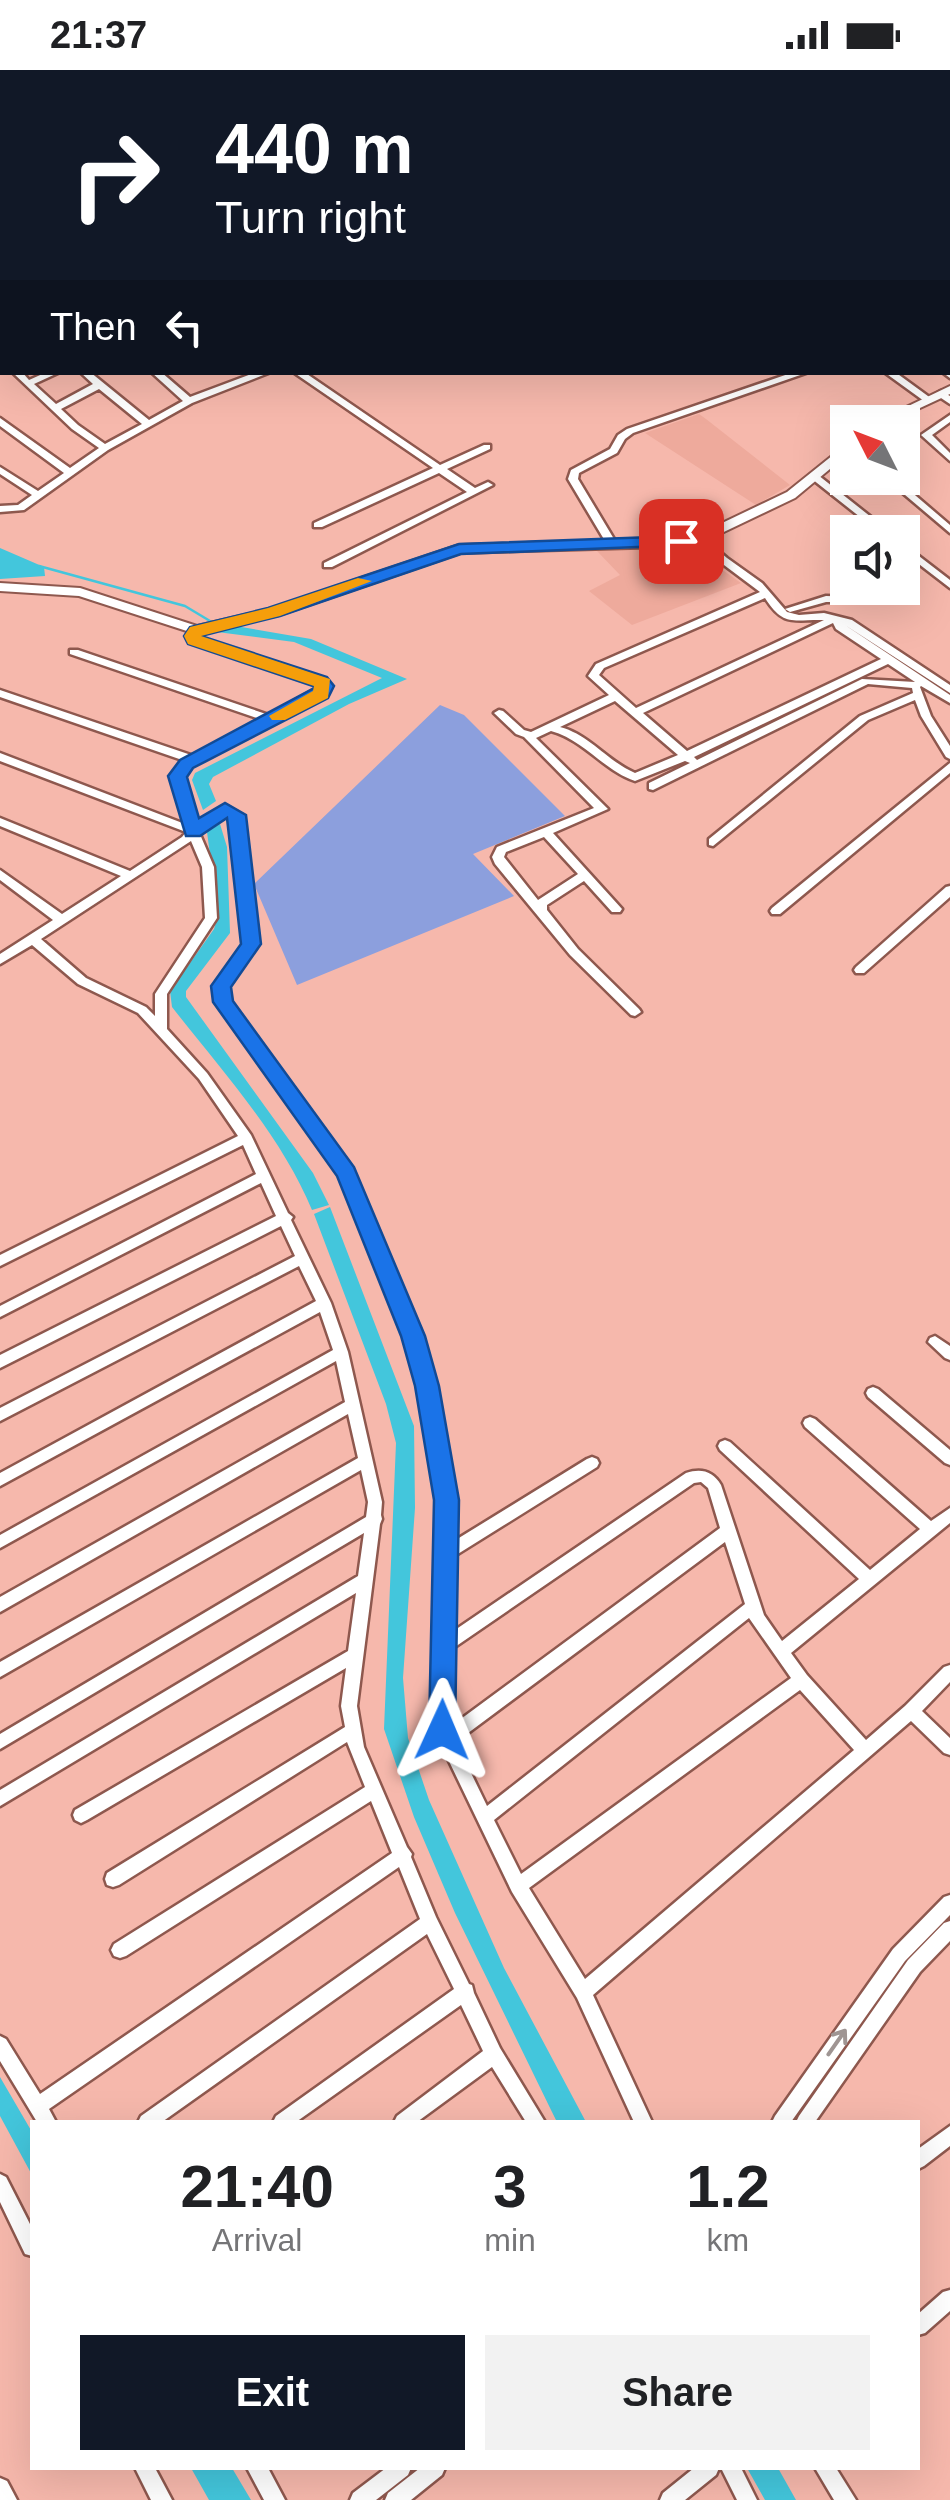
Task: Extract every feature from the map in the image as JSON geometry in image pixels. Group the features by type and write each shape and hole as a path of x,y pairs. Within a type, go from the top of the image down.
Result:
{"street":[{"path":"20,375 105,448"},
{"path":"29,383 49,375"},
{"path":"87,375 148,424"},
{"path":"159,375 189,401"},
{"path":"0,519 6,510 38,494 105,448 189,401 259,375"},
{"path":"301,375 474,492"},
{"path":"612,544 573,479 574,472 614,451 624,434 793,375"},
{"path":"892,375 927,400"},
{"path":"56,408 98,385"},
{"path":"917,405 947,395"},
{"path":"950,418 926,435 950,458"},
{"path":"0,421 70,473"},
{"path":"318,524 487,448"},
{"path":"0,587 80,592 202,629 274,612 459,549 700,538 777,503 830,463"},
{"path":"0,470 38,494"},
{"path":"815,477 863,515"},
{"path":"328,564 488,485"},
{"path":"910,495 950,530"},
{"path":"700,538 708,549 766,592 788,618 819,614 848,622 950,690"},
{"path":"920,561 950,585"},
{"path":"697,765 593,676 596,668 766,592"},
{"path":"780,610 830,600"},
{"path":"837,621 918,686 926,716 950,754"},
{"path":"634,713 837,621"},
{"path":"161,1031 161,994 211,918 208,866 193,831 178,776 194,760 322,694 323,683 194,640 202,629"},
{"path":"74,652 271,719"},
{"path":"548,726 578,734 634,778 889,659"},
{"path":"652,786 866,682 918,686 950,700"},
{"path":"713,842 864,718 918,686"},
{"path":"0,693 194,760"},
{"path":"500,713 520,732 530,735 614,696"},
{"path":"530,735 602,810 501,850 498,857 574,952 635,1012"},
{"path":"0,757 193,831"},
{"path":"776,911 950,766"},
{"path":"0,960 131,876 225,809 236,815 251,944 221,986 223,1002 346,1173 413,1336 427,1386 447,1500 442,1730 518,1886 582,1992 642,2120"},
{"path":"0,822 131,876"},
{"path":"546,832 616,908"},
{"path":"0,874 63,921"},
{"path":"541,911 541,904 584,876"},
{"path":"860,970 950,890"},
{"path":"34,940 82,981 142,1010 203,1076 246,1138 324,1303 342,1352 375,1502 348,1706 353,1730 372,1791 404,1854 430,1922 494,2054 535,2120"},
{"path":"0,1261 246,1138"},
{"path":"0,1312 265,1175"},
{"path":"0,1362 286,1217"},
{"path":"0,1415 304,1257"},
{"path":"0,1480 324,1303"},
{"path":"935,1342 950,1354"},
{"path":"0,1542 342,1352"},
{"path":"873,1392 950,1459"},
{"path":"0,1605 352,1405"},
{"path":"810,1424 930,1530"},
{"path":"726,1446 870,1578"},
{"path":"0,1670 366,1460"},
{"path":"445,1554 592,1463"},
{"path":"444,1646 697,1475 712,1480 753,1606 780,1652 865,1750"},
{"path":"780,1652 950,1514"},
{"path":"0,1742 375,1520"},
{"path":"447,1740 730,1530"},
{"path":"0,1799 365,1580"},
{"path":"485,1818 753,1606"},
{"path":"81,1815 355,1654"},
{"path":"582,1992 911,1712 950,1672"},
{"path":"518,1886 801,1680"},
{"path":"911,1712 950,1748"},
{"path":"113,1879 353,1730"},
{"path":"120,1950 372,1791"},
{"path":"0,2044 42,2115 404,1854"},
{"path":"782,2120 900,1955 950,1902"},
{"path":"149,2120 430,1922"},
{"path":"806,2120 914,1966 950,1929"},
{"path":"285,2120 466,1991"},
{"path":"406,2120 494,2054"},
{"path":"920,2158 950,2135"},
{"path":"0,2183 30,2243"},
{"path":"920,2324 950,2300"},
{"path":"146,2470 162,2500"},
{"path":"258,2470 275,2500"},
{"path":"360,2500 398,2470"},
{"path":"395,2500 432,2470"},
{"path":"670,2500 706,2470"},
{"path":"731,2470 747,2500"},
{"path":"826,2470 846,2500"},
{"path":"0,2488 6,2500"}],"shaded area":[{"path":"699,414 790,485 756,505 645,433"},
{"path":"687,545 741,583 632,625 589,591 620,575 597,551"},
{"path":"0,548 44,567 45,576 0,579"},
{"path":"230,625 311,639 407,679 349,704 213,777 209,784 216,801 203,810 192,780 195,773 382,678 294,642 217,632"},
{"path":"440,705 464,715 565,816 473,854 514,896 297,985 254,884"},
{"path":"220,824 227,847 230,933 186,991 186,997 313,1173 329,1205 312,1210 267,1130 172,1007 170,991 214,929 218,915 207,832"},
{"path":"330,1207 414,1426 415,1508 403,1678 408,1738 429,1800 504,1968 585,2120 556,2120 455,1913 414,1817 384,1729 396,1443 386,1404 314,1214"},
{"path":"0,2077 30,2129 30,2171 0,2116"},
{"path":"192,2470 233,2470 251,2500 209,2500"},
{"path":"748,2470 779,2470 796,2500 765,2500"}],"waterway":[{"path":"39,566 185,606 215,624"}],"slow traffic":[{"path":"278,716 322,694 323,683 194,640 192,636 196,630 274,612 364,581"}],"route":[{"path":"442,1730 447,1500 427,1386 413,1336 346,1173 223,1002 221,986 250,951 251,944 236,815 225,809 193,831 178,776 186,764 322,694 325,686 320,681 194,640 192,636 196,630 274,612 459,549 681,541"}]}
